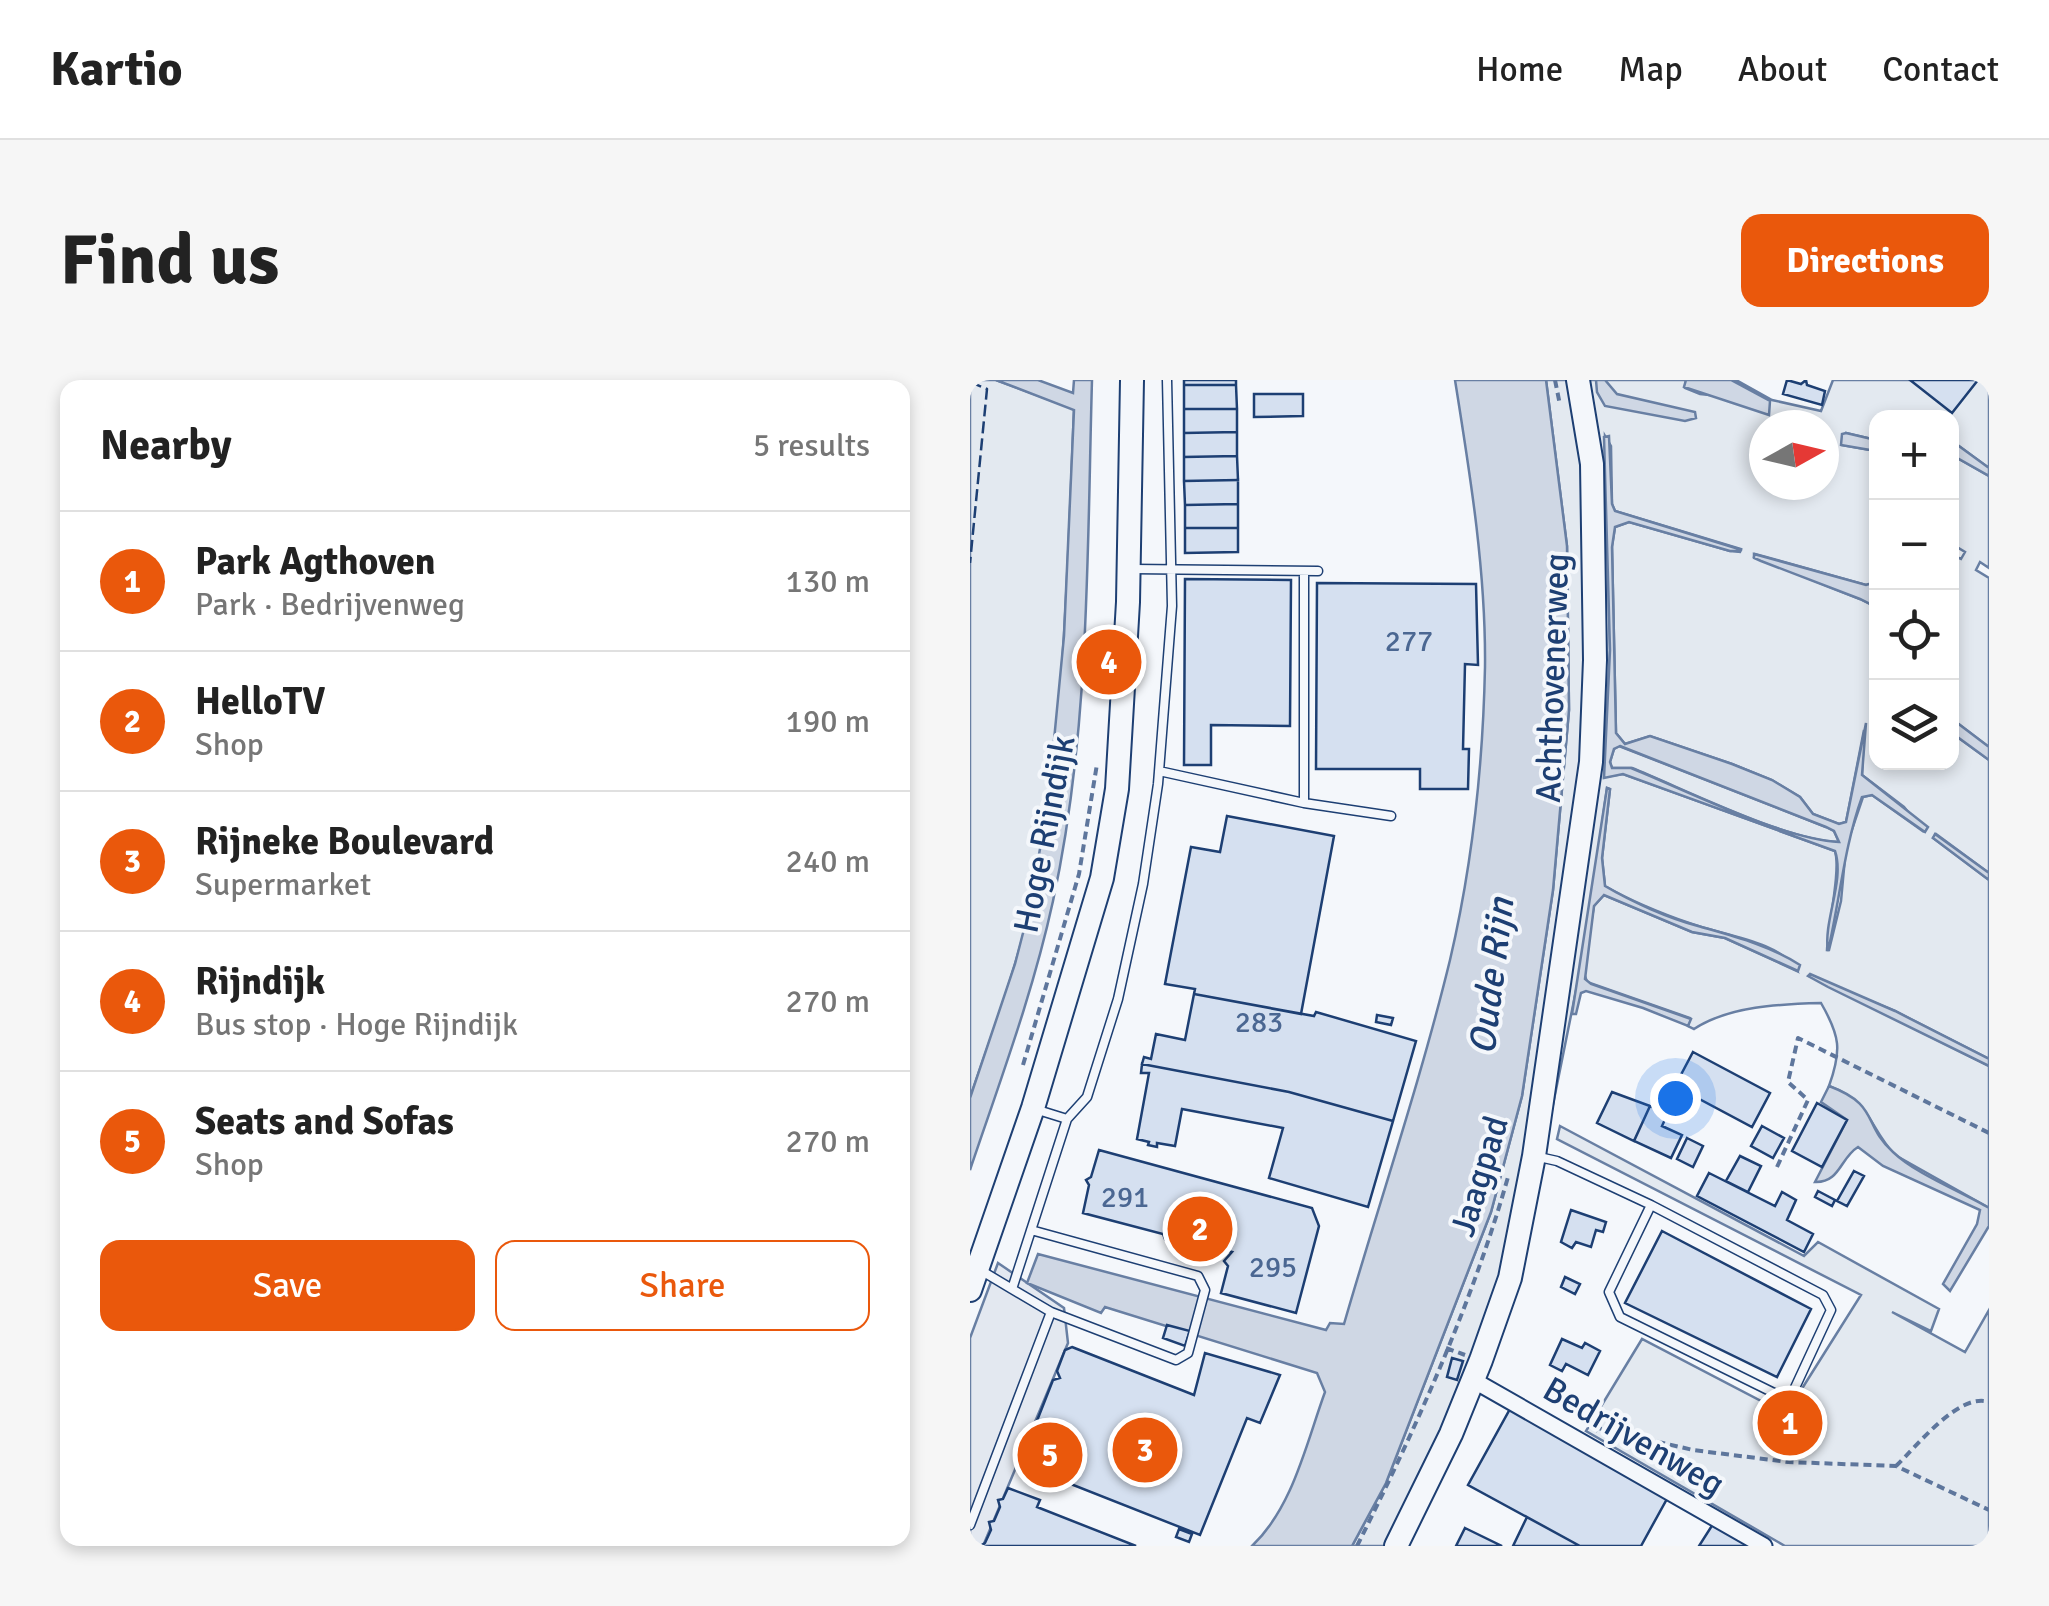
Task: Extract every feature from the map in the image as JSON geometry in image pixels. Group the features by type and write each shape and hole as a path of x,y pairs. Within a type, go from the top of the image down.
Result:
{"street":[{"name":"Hoge Rijndijk","path":"974,1280 1034,1108 1105,860 1117,789 1132,380"},
{"name":"Achthovenerweg","path":"1396,1546 1451,1434 1510,1278 1534,1156 1590,762 1595,660 1592,464 1578,380"},
{"name":"Achthovenerweg","path":"1382,1546 1410,1464 1468,1390"},
{"name":"Bedrijvenweg","path":"1468,1390 1585,1442 1764,1546"}],"lane":[{"path":"1012,1289 1067,1120 1087,1097 1118,999 1143,884 1159,771 1172,606 1167,380"},
{"path":"1128,568 1318,572"},
{"path":"1304,571 1304,804"},
{"path":"1159,771 1304,804 1390,816"},
{"path":"1034,1108 1067,1120"},
{"path":"1534,1156 1557,1161 1651,1205 1823,1295 1831,1310 1793,1392 1776,1394 1620,1317 1608,1292 1651,1205"},
{"name":"Hoge Rijndijk","path":"974,1280 1012,1289 1051,1312 1176,1360 1188,1353 1206,1290 1198,1276 1031,1230"},
{"path":"970,1525 1051,1312"}],"path":[{"path":"1555,380 1562,418"},
{"name":"Hoge Rijndijk","path":"1018,1082 1079,874 1100,748"},
{"path":"1777,1167 1808,1100 1788,1082 1798,1038 1989,1134"},
{"name":"Jaagpad","path":"1358,1546 1410,1464 1508,1176"},
{"path":"1896,1466 1967,1401 1989,1402"},
{"path":"1585,1442 1598,1428 1712,1452 1788,1462 1896,1466 1989,1510"}],"shaded area":[{"path":"970,380 996,380 1074,409 1063,657 1042,841 1019,951 970,1098"},
{"path":"1546,380 1686,380 1685,388 1700,394 1770,401 1731,380 1736,380 1772,400 1817,410 1749,410 1749,500 1839,500 1839,410 1821,410 1833,380 1989,380 1989,468 1959,446 1959,410 1869,410 1869,438 1846,433 1842,445 1869,450 1869,584 1755,554 1754,557 1869,604 1869,770 1959,770 1959,738 1989,760 1989,873 1936,834 1933,838 1989,880 1989,1059 1895,1011 1809,976 1989,1066 1989,1208 1895,1155 1862,1107 1829,1086 1837,1043 1821,1003 1739,1011 1694,1029 1688,1026 1690,1018 1587,982 1583,970 1594,906 1604,895 1692,932 1725,938 1797,971 1765,946 1670,916 1605,886 1602,858 1610,789 1607,788 1585,946 1521,1263 1402,1546 1352,1546 1386,1483 1491,1212 1522,1096 1553,890 1569,710 1567,546","holes":["1605,436 1611,446 1615,511 1741,549 1730,551 1629,522 1615,527 1612,546 1616,733 1625,744 1650,736 1772,780 1800,797 1813,814 1839,824 1846,822 1864,730 1862,775 1904,807 1924,832 1872,795 1863,797 1846,847 1841,901 1829,950 1835,851 1623,774 1604,777 1610,650"]},
{"path":"1959,459 1989,476 1989,568 1980,562 1976,570 1989,578 1989,747 1959,724 1959,558 1965,552 1959,548"},
{"path":"1619,746 1826,827 1834,831 1839,842 1764,824 1632,768 1612,768 1614,749"},
{"path":"1560,1126 1804,1256 1818,1242 1939,1309 1931,1331 1892,1312 1965,1352 1989,1310 1989,1546 1785,1546 1586,1431 1642,1339 1786,1414 1861,1295 1557,1139"},
{"path":"998,1263 1064,1308 1068,1343 983,1546 970,1546 970,1338"}],"water":[{"path":"996,380 1038,380 1073,393 1074,380 1092,380 1087,576 1074,772 1053,901 1026,1003 970,1170 970,1098 1015,964 1030,906 1048,803 1064,636 1074,410"},
{"name":"Oude Rijn","path":"1455,380 1546,380 1567,546 1569,710 1553,890 1522,1096 1491,1212 1386,1483 1352,1546 1252,1546 1278,1513 1297,1474 1325,1392 1317,1373 1105,1307 1101,1313 1027,1283 1038,1254 1326,1330 1330,1323 1344,1324 1438,1006 1458,924 1475,814 1485,631 1476,523"},
{"path":"1596,380 1605,380 1617,394 1695,412 1696,418 1685,421 1605,406"},
{"path":"1686,380 1731,380 1770,401 1769,410 1754,410 1684,387"},
{"path":"1842,434 1869,438 1869,450 1841,445"},
{"path":"1609,436 1615,511 1742,550 1730,551 1629,522 1615,527 1612,547 1616,733 1625,744 1650,736 1732,764 1772,780 1800,797 1813,814 1839,824 1846,822 1866,723 1862,775 1928,827 1925,832 1872,795 1862,797 1846,854 1828,951 1837,875 1835,851 1623,774 1604,778 1610,650 1604,437","holes":["1620,746 1834,831 1839,842 1790,832 1631,768 1612,768 1614,749"]},
{"path":"1959,446 1989,468 1989,476 1959,459"},
{"path":"1754,554 1869,584 1869,604 1860,599 1754,558"},
{"path":"1959,724 1989,747 1989,760 1959,738"},
{"path":"1607,788 1610,789 1602,858 1605,886 1686,923 1776,952 1800,965 1798,971 1725,938 1692,932 1604,895 1594,906 1585,979 1691,1019 1688,1026 1586,991 1581,993 1576,1014 1572,1014"},
{"path":"1935,834 1989,873 1989,880 1933,838"},
{"path":"1810,974 1895,1011 1989,1059 1989,1066 1828,987"},
{"path":"1829,1086 1856,1100 1883,1142 1903,1160 1989,1208 1989,1226 1950,1291 1943,1284 1977,1224 1980,1210 1883,1166 1858,1147 1835,1174 1815,1182 1847,1120 1821,1102"}],"building":[{"path":"1184,380 1236,380 1236,385 1184,385"},
{"path":"1787,380 1801,384 1806,380 1807,385 1825,391 1822,405 1783,394"},
{"path":"1910,380 1978,380 1954,410 1948,410"},
{"path":"1184,385 1236,385 1237,409 1184,409"},
{"path":"1254,394 1303,394 1303,416 1254,417"},
{"path":"1184,409 1237,409 1237,432 1184,433"},
{"path":"1237,432 1237,456 1184,457 1184,433"},
{"path":"1237,456 1238,480 1184,481 1184,457"},
{"path":"1238,480 1238,504 1185,505 1184,481"},
{"path":"1238,504 1238,528 1185,528 1185,505"},
{"path":"1185,528 1238,528 1238,552 1185,553"},
{"path":"1185,579 1291,580 1290,726 1211,725 1211,765 1184,765"},
{"path":"1317,583 1476,584 1478,665 1465,664 1463,749 1469,749 1468,789 1420,789 1420,769 1316,769"},
{"path":"1227,816 1334,836 1301,1014 1194,994 1195,989 1165,984 1191,847 1220,852"},
{"path":"1194,994 1314,1016 1316,1012 1416,1041 1393,1121 1289,1092 1142,1064 1144,1057 1151,1059 1156,1034 1185,1040"},
{"path":"1377,1015 1393,1018 1391,1025 1376,1022"},
{"path":"1693,1052 1770,1093 1752,1127 1675,1086"},
{"path":"1142,1064 1289,1092 1393,1121 1368,1207 1269,1178 1283,1128 1182,1109 1175,1146 1157,1143 1157,1147 1137,1139 1149,1073 1141,1073"},
{"path":"1612,1092 1650,1106 1634,1141 1597,1123"},
{"path":"1817,1103 1847,1120 1822,1167 1792,1151"},
{"path":"1650,1106 1667,1115 1662,1126 1682,1135 1671,1158 1634,1141"},
{"path":"1762,1126 1784,1138 1773,1158 1751,1146"},
{"path":"1687,1138 1703,1146 1693,1167 1677,1159"},
{"path":"1099,1150 1312,1208 1319,1226 1296,1313 1221,1293 1228,1266 1224,1261 1232,1252 1172,1236 1165,1239 1163,1234 1083,1213 1089,1185 1086,1180 1091,1177"},
{"path":"1740,1156 1761,1166 1748,1192 1726,1181"},
{"path":"1854,1171 1864,1176 1847,1206 1837,1201"},
{"path":"1709,1173 1775,1206 1782,1192 1796,1200 1787,1220 1813,1234 1804,1252 1697,1196"},
{"path":"1818,1191 1835,1200 1832,1206 1815,1197"},
{"path":"1571,1210 1606,1222 1603,1232 1596,1230 1591,1247 1576,1242 1572,1248 1561,1242"},
{"path":"1662,1231 1811,1309 1777,1377 1625,1303"},
{"path":"1565,1277 1580,1284 1575,1294 1561,1287"},
{"path":"1167,1325 1190,1331 1185,1346 1163,1338"},
{"path":"1562,1339 1582,1348 1585,1343 1600,1351 1588,1375 1566,1364 1562,1371 1550,1365"},
{"path":"1072,1347 1194,1395 1205,1353 1280,1375 1260,1423 1247,1418 1200,1535 1020,1464 1053,1380 1060,1378 1057,1371 1065,1350"},
{"path":"1452,1358 1463,1361 1457,1380 1447,1377"},
{"path":"1510,1409 1668,1497 1641,1546 1580,1546 1468,1485"},
{"path":"1008,1488 1040,1500 1037,1507 1136,1546 980,1546 985,1543 991,1530 989,1522 994,1521 1000,1507 998,1500 1003,1499"},
{"path":"1527,1517 1567,1539 1580,1546 1513,1546"},
{"path":"1713,1524 1748,1546 1699,1546"},
{"path":"1465,1528 1502,1546 1456,1546"},
{"path":"1179,1529 1192,1534 1189,1542 1176,1537"}],"fence":[{"path":"970,382 987,389 970,563"}],"place":[{"name":"Rijndijk","path":"1109,662"},
{"name":"HelloTV","path":"1200,1229"},
{"name":"Park Agthoven","path":"1790,1423"},
{"name":"Rijneke Boulevard","path":"1145,1450"},
{"name":"Seats and Sofas","path":"1050,1455"}]}
